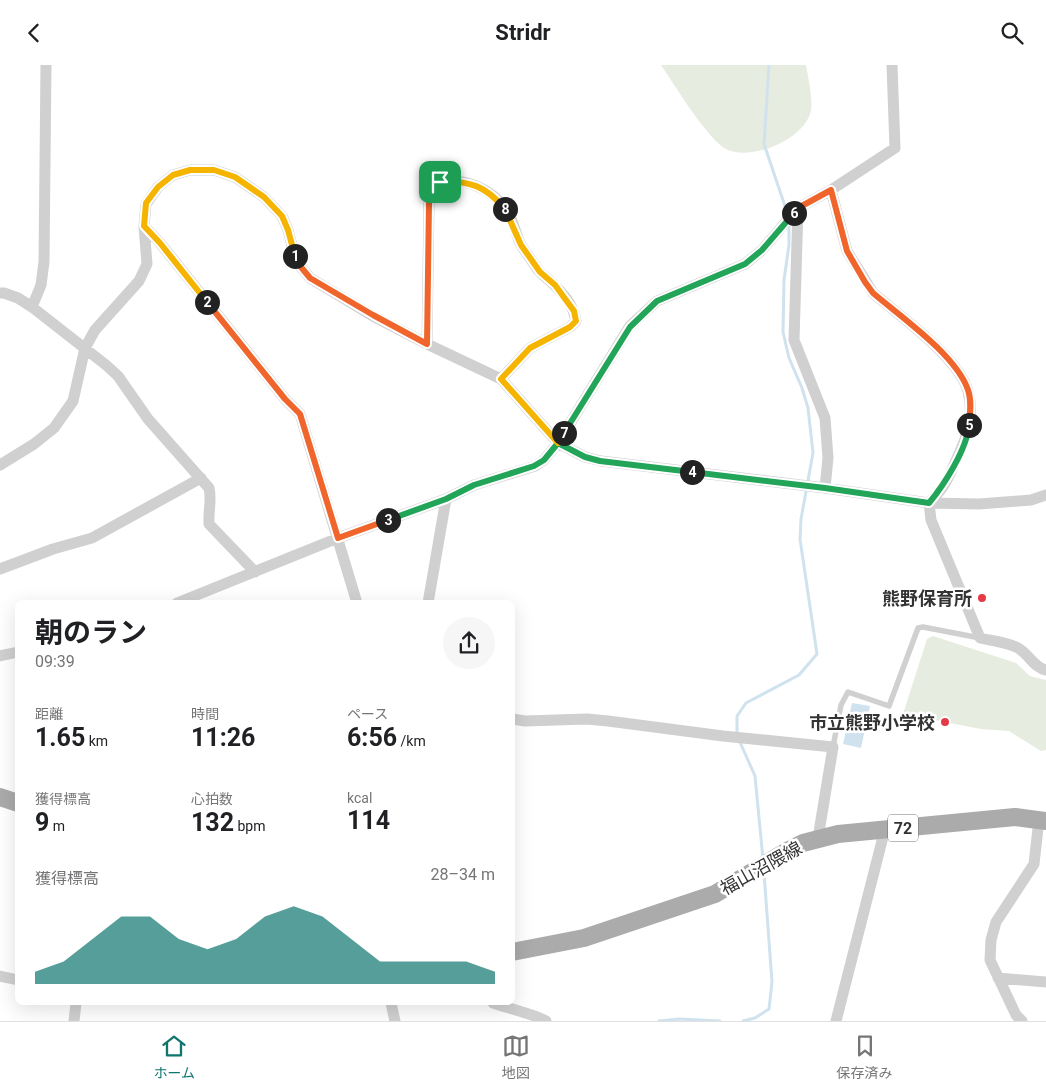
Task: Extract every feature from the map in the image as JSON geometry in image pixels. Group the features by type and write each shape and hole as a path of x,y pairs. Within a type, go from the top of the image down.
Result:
{"main road":[{"path":"0,797 15,802"},
{"name":"福山沼隈線","path":"515,951 584,938 715,894 789,850 818,838 838,834 1015,817 1043,820"}],"street":[{"path":"32,307 41,285 44,262 46,65"},
{"path":"185,600 338,538 446,499 474,485 534,466 544,460 558,443 630,327 643,313 657,301 745,264 762,250 798,208 831,190 895,148 892,65"},
{"path":"0,465 54,429 72,401 85,348 95,330 139,281 147,263 144,226 146,203 158,187 173,175 190,170 214,170 235,177 264,197 282,216 288,230 296,261 310,278 427,344 501,379 558,443 585,457 600,461 825,488 929,503 979,504 1031,500 1046,495"},
{"path":"427,344 429,203 432,185 440,182 456,181 472,184 485,189 497,199 508,213 521,245 540,272 555,285 574,311 576,321 570,327 530,348 501,379"},
{"path":"831,190 847,251 865,282 873,293 941,351 958,372 968,390 970,409 969,430 966,441 944,486 929,503 931,520 980,638 1021,649 1037,667 1046,670"},
{"path":"798,208 794,340 825,418 828,458 825,488"},
{"path":"144,226 160,243 285,399 300,414 356,600"},
{"path":"0,293 18,298 32,307 118,376 148,419 209,487 212,498 208,516 209,524 255,572"},
{"path":"0,569 53,549 92,538 201,478"},
{"path":"429,600 446,499"},
{"path":"0,656 15,653"},
{"path":"515,719 525,721 587,719 723,736 833,747 818,838"},
{"path":"1022,1021 1016,1015 990,960 992,940 996,922 1034,864 1043,820"},
{"path":"836,1021 885,829"},
{"path":"0,976 15,979"},
{"path":"998,978 1046,982"},
{"path":"74,1021 76,1005"},
{"path":"391,1005 395,1021"},
{"path":"498,1005 542,1017 546,1021"}],"lane":[{"path":"833,747 841,705 848,692 889,707 918,628 923,627 980,638"}],"shaded area":[{"path":"661,65 806,65 811,95 811,110 807,121 799,130 788,139 776,145 763,150 749,152 737,152 726,149 710,135"},
{"path":"933,636 1016,663 1030,676 1046,680 1046,750 1041,751 1009,731 981,729 903,714 927,639"}],"water":[{"path":"852,703 870,706 861,748 843,744"}],"waterway":[{"path":"769,65 764,144 788,215"},
{"path":"737,734 737,716 746,703 799,675 817,654 800,539 801,519 813,453 808,408 789,358 783,332 784,280 789,245 789,224"},
{"path":"739,740 755,776 763,859"},
{"path":"743,1021 755,1018 769,1009 772,982 764,873"},
{"path":"659,1021 679,1019 720,1021"}],"place":[{"name":"熊野保育所","path":"982,598"},
{"name":"市立熊野小学校","path":"945,722"}],"route":[{"path":"440,182 432,185 429,203 427,344 310,278 296,261 288,230 282,216 264,197 235,177 214,170 190,170 173,175 158,187 146,203 144,226 160,243 285,399 300,414 338,538 446,499 474,485 534,466 544,460 558,443 585,457 600,461 825,488 929,503 944,486 966,441 969,430 970,409 968,390 958,372 941,351 873,293 865,282 847,251 831,190 798,208 762,250 745,264 657,301 643,313 630,327 558,443 501,379 530,348 570,327 576,321 574,311 555,285 540,272 521,245 508,213 497,199 485,189 472,184 456,181 440,182"}]}
